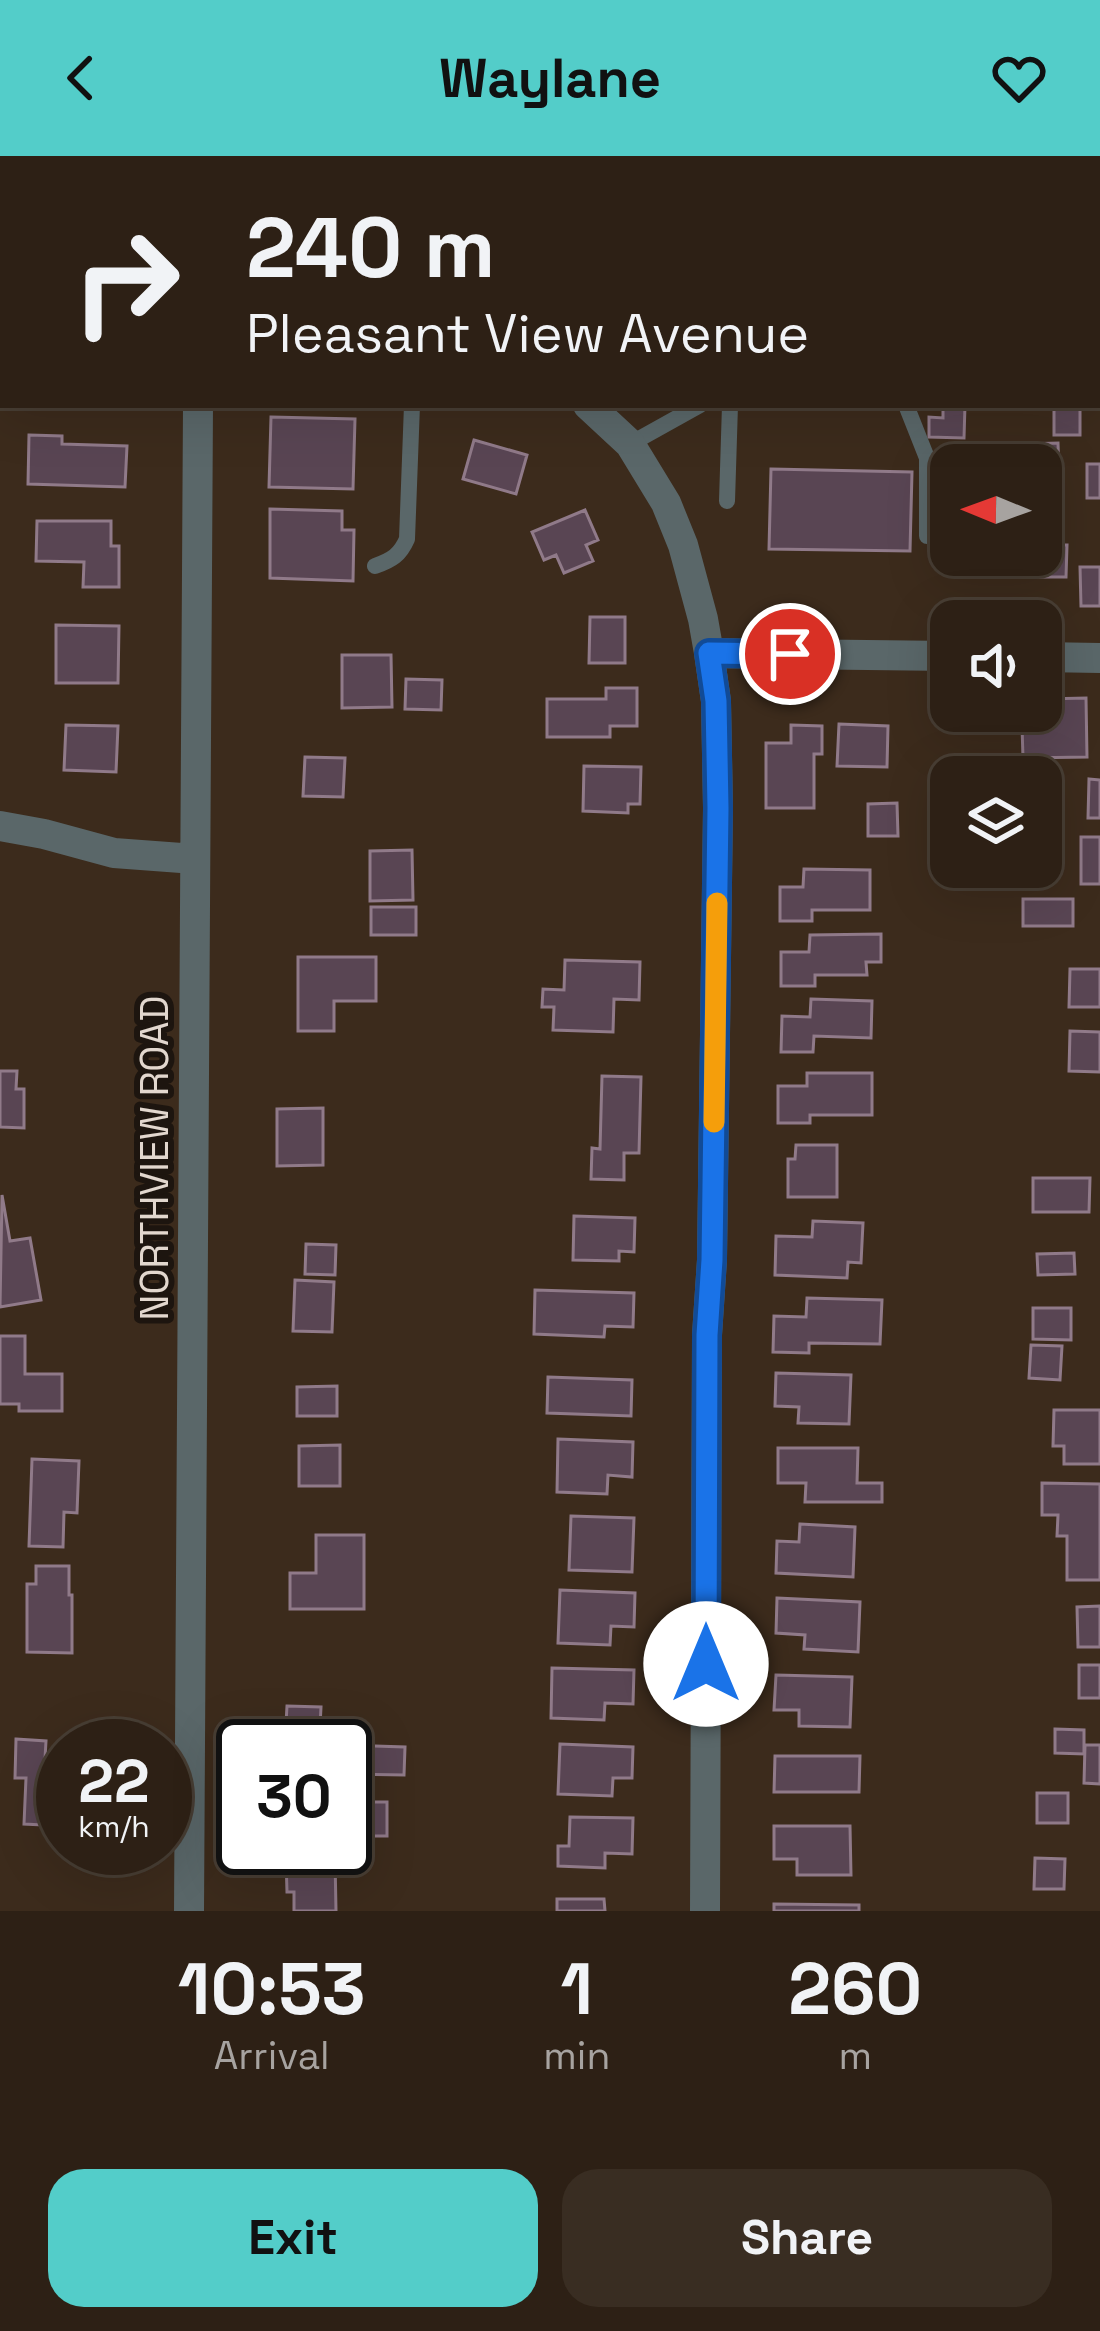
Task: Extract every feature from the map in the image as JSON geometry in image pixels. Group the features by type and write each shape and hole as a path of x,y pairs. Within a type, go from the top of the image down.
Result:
{"street":[{"name":"NORTHVIEW ROAD","path":"189,1911 198,408"},
{"path":"591,408 630,444 666,503 703,619 716,701 705,1911"},
{"path":"709,653 930,656"},
{"path":"1062,657 1100,658"},
{"path":"0,826 114,853 195,859"}],"lane":[{"path":"376,566 402,552 407,539 412,408"},
{"path":"630,444 695,408"},
{"path":"727,501 730,408"},
{"path":"907,408 927,458 927,536"}],"building":[{"path":"943,408 965,408 964,438 929,437 929,417 943,418"},
{"path":"1054,408 1080,408 1080,435 1054,435"},
{"path":"271,417 355,419 353,489 269,487"},
{"path":"29,435 62,436 62,444 127,446 125,487 28,484"},
{"path":"474,440 527,455 516,494 463,479"},
{"path":"1087,464 1100,464 1100,498 1087,498"},
{"path":"771,469 912,472 910,551 769,549"},
{"path":"270,509 342,511 342,530 354,530 353,581 270,578"},
{"path":"585,510 598,540 586,545 593,561 564,573 556,555 544,560 532,532"},
{"path":"37,521 111,521 111,546 119,546 119,587 83,587 84,562 36,561"},
{"path":"1062,545 1067,545 1066,577 1032,577 1062,576"},
{"path":"1080,567 1100,567 1100,606 1081,606"},
{"path":"590,617 625,617 625,663 589,663"},
{"path":"56,625 119,626 118,683 56,683"},
{"path":"342,655 391,655 392,707 342,708"},
{"path":"406,679 442,680 441,710 405,709"},
{"path":"606,688 637,688 637,726 610,726 610,737 547,737 547,699 606,699"},
{"path":"1086,698 1087,757 1023,756 1022,732 1062,732 1062,699"},
{"path":"839,724 888,726 887,767 837,766"},
{"path":"66,725 118,726 116,772 64,770"},
{"path":"791,725 822,726 822,754 814,754 814,808 766,808 766,743 791,743"},
{"path":"305,757 345,758 343,797 303,796"},
{"path":"584,766 641,767 640,804 628,804 628,813 583,811"},
{"path":"1089,779 1100,780 1100,818 1088,818"},
{"path":"897,803 898,836 868,836 868,804"},
{"path":"1081,837 1100,837 1100,884 1081,884"},
{"path":"412,850 413,900 370,901 370,851"},
{"path":"804,869 870,870 870,910 812,910 812,921 780,921 780,887 803,887"},
{"path":"1023,899 1073,899 1073,926 1023,926"},
{"path":"371,907 416,907 416,935 371,935"},
{"path":"881,934 881,962 866,962 867,975 815,975 815,986 781,986 781,952 809,952 810,935"},
{"path":"298,957 376,957 376,1001 334,1001 334,1031 298,1031"},
{"path":"565,960 640,962 639,1000 614,999 613,1032 553,1030 554,1007 542,1007 543,989 564,990"},
{"path":"1070,969 1100,969 1100,1007 1069,1007"},
{"path":"811,999 872,1001 871,1038 814,1036 813,1052 781,1052 782,1016 810,1017"},
{"path":"1070,1031 1100,1032 1100,1072 1069,1071"},
{"path":"0,1071 17,1071 16,1089 24,1089 24,1128 0,1127"},
{"path":"807,1073 872,1073 872,1115 810,1115 810,1123 778,1123 778,1086 807,1086"},
{"path":"602,1076 641,1077 639,1153 624,1153 624,1180 591,1179 592,1148 600,1149"},
{"path":"323,1108 323,1165 277,1166 277,1109"},
{"path":"796,1145 837,1145 837,1197 788,1197 788,1159 795,1159"},
{"path":"1033,1178 1090,1178 1089,1212 1033,1212"},
{"path":"2,1195 10,1241 30,1238 41,1300 0,1307"},
{"path":"574,1216 635,1218 634,1252 619,1251 619,1261 573,1260"},
{"path":"813,1221 863,1223 861,1263 848,1262 847,1278 775,1275 776,1236 812,1237"},
{"path":"306,1244 336,1245 335,1275 305,1274"},
{"path":"1074,1253 1075,1274 1038,1275 1037,1254"},
{"path":"295,1280 334,1282 332,1332 293,1331"},
{"path":"535,1290 634,1293 633,1327 605,1326 604,1337 534,1334"},
{"path":"807,1298 882,1300 880,1344 809,1343 809,1353 773,1352 774,1316 806,1317"},
{"path":"1033,1308 1071,1308 1071,1340 1033,1339"},
{"path":"0,1336 25,1336 25,1374 62,1374 62,1411 19,1411 19,1404 0,1404"},
{"path":"1031,1345 1062,1346 1060,1380 1029,1378"},
{"path":"776,1373 851,1375 849,1424 798,1423 799,1407 775,1406"},
{"path":"548,1377 632,1380 631,1416 547,1413"},
{"path":"337,1386 337,1416 297,1416 297,1387"},
{"path":"1054,1410 1100,1410 1100,1464 1064,1464 1064,1446 1053,1446"},
{"path":"558,1439 633,1442 632,1477 608,1475 607,1494 557,1492"},
{"path":"340,1445 340,1486 299,1486 299,1446"},
{"path":"778,1448 858,1448 857,1483 882,1483 882,1502 805,1502 806,1483 778,1483"},
{"path":"32,1459 79,1461 77,1513 64,1512 63,1547 29,1546"},
{"path":"1042,1483 1100,1484 1100,1580 1067,1580 1067,1536 1057,1536 1058,1515 1042,1515"},
{"path":"571,1516 634,1518 632,1572 569,1570"},
{"path":"800,1524 855,1527 853,1577 776,1573 777,1541 799,1542"},
{"path":"316,1535 364,1535 364,1609 290,1609 290,1573 316,1573"},
{"path":"36,1566 69,1566 72,1653 27,1652 27,1584 36,1584"},
{"path":"560,1590 635,1593 634,1627 611,1626 610,1645 558,1643"},
{"path":"777,1598 860,1602 858,1652 804,1649 805,1635 776,1633"},
{"path":"1100,1606 1100,1647 1078,1647 1077,1607"},
{"path":"1079,1665 1100,1665 1100,1698 1079,1698"},
{"path":"552,1668 634,1670 633,1704 605,1703 604,1720 551,1718"},
{"path":"776,1675 852,1677 850,1727 799,1726 799,1710 774,1710"},
{"path":"287,1706 321,1707 320,1719 286,1719"},
{"path":"1055,1729 1084,1730 1084,1754 1055,1753"},
{"path":"16,1739 36,1740 36,1825 24,1824 26,1778 15,1778"},
{"path":"560,1744 633,1747 632,1778 613,1778 612,1796 558,1794"},
{"path":"1085,1745 1100,1745 1100,1784 1084,1783"},
{"path":"372,1746 405,1747 404,1775 372,1774"},
{"path":"775,1756 860,1756 859,1792 774,1792"},
{"path":"1037,1793 1068,1793 1068,1823 1037,1823"},
{"path":"372,1802 387,1802 387,1836 372,1836"},
{"path":"570,1817 633,1818 632,1854 605,1853 605,1868 558,1866 558,1846 569,1846"},
{"path":"774,1826 850,1826 851,1875 797,1875 797,1859 774,1859"},
{"path":"1035,1858 1065,1859 1064,1889 1034,1889"},
{"path":"286,1875 335,1875 336,1911 294,1911 294,1892 287,1892"},
{"path":"557,1899 604,1899 605,1911 557,1911"},
{"path":"774,1904 859,1905 859,1911 774,1911"}],"slow traffic":[{"path":"714,1122 717,903"}],"route":[{"path":"706,1664 707,1335 718,808 716,701 709,653 790,654"}]}
